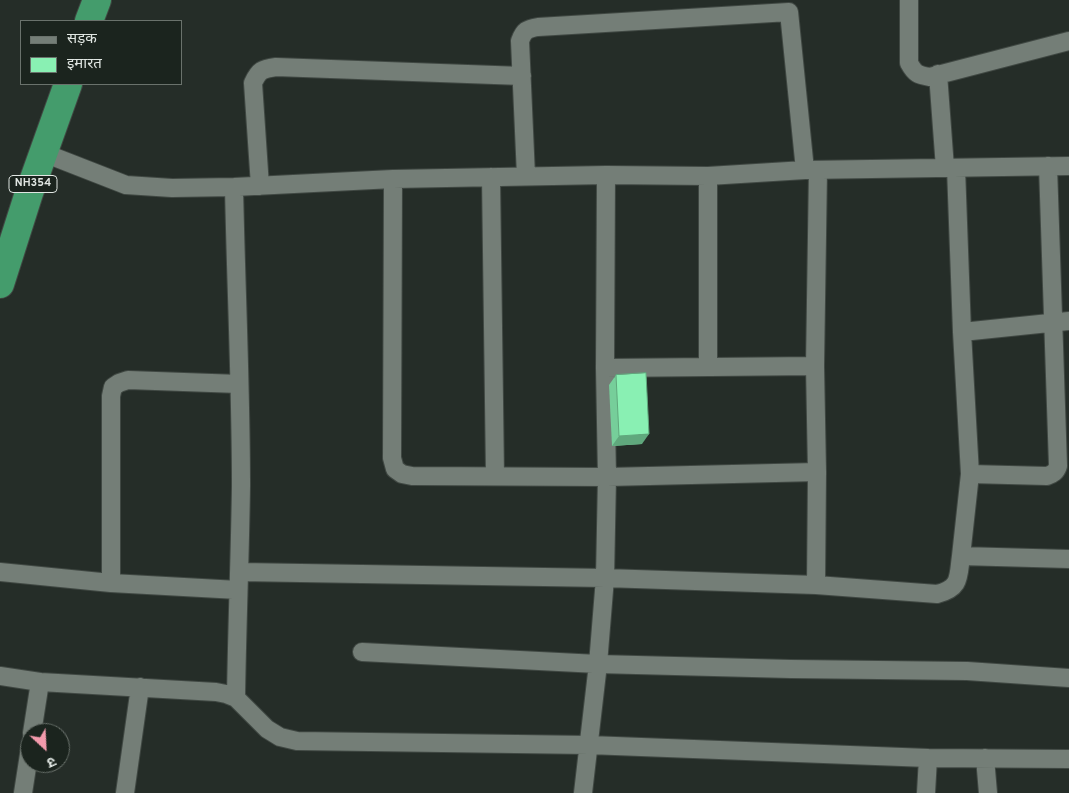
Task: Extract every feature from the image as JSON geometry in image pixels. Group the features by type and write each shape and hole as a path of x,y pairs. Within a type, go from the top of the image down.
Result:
{"highway":[{"path":"89,20 97,0"},
{"name":"NH354","path":"0,284 8,235 30,194 68,85"}],"street":[{"path":"909,0 910,63 914,72 920,76 930,76 1069,41"},
{"path":"526,176 520,41 524,32 548,26 788,6 811,170 817,472 816,585"},
{"path":"260,186 253,83 258,72 266,68 522,76"},
{"path":"240,572 605,578 816,585 937,594 952,588 957,581 961,556 970,474 950,168 938,74"},
{"path":"44,153 126,185 172,188 260,186 393,179 606,175 708,176 811,170 1069,166"},
{"path":"970,474 1047,476 1057,471 1061,322 1048,166"},
{"path":"583,793 598,664 605,578 608,477 605,368 606,175"},
{"path":"708,176 708,367"},
{"path":"492,177 495,476"},
{"path":"393,179 392,458 395,469 402,474 412,476 608,477 817,472"},
{"path":"234,187 240,484 240,572 236,698"},
{"path":"962,332 1061,322"},
{"path":"605,368 815,366"},
{"path":"111,583 111,396 113,387 128,380 239,384"},
{"path":"961,556 1069,559"},
{"path":"0,572 111,583 238,590"},
{"path":"362,652 598,664 791,670 966,670 1069,678"},
{"path":"0,676 40,682 226,694 236,698 267,729 280,738 297,742 589,746 928,758 1069,759"},
{"path":"34,723 40,682"},
{"path":"125,793 140,687"},
{"path":"926,793 928,758"},
{"path":"984,758 988,793"},
{"path":"23,793 26,773"}],"building":[{"path":"646,373 649,434 619,436 616,375"}]}
